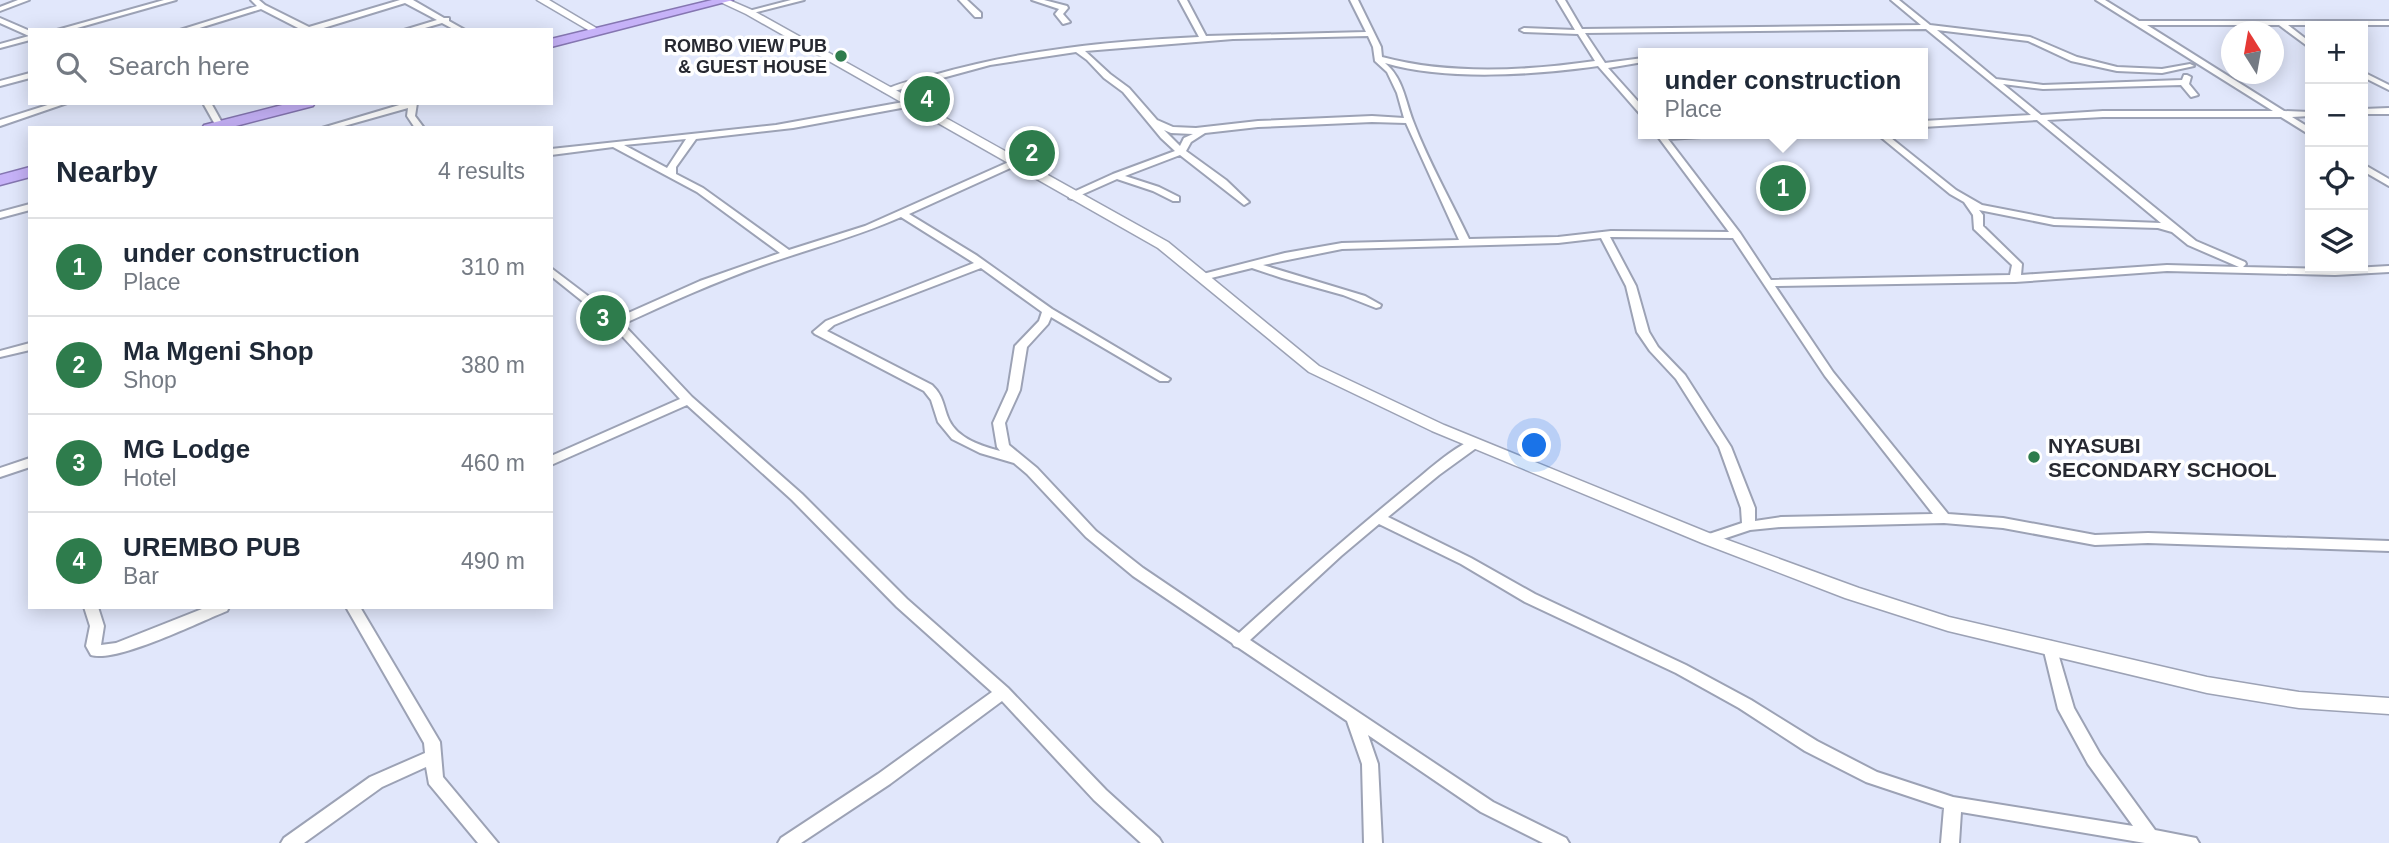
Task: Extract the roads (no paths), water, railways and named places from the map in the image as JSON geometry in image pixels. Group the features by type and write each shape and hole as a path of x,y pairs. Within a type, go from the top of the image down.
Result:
{"highway":[{"path":"553,43 724,0"},
{"path":"221,126 300,105"},
{"path":"0,180 28,173"}],"street":[{"path":"0,9 24,0"},
{"path":"68,28 172,0"},
{"path":"255,0 262,7 304,28"},
{"path":"315,28 406,0 458,28"},
{"path":"542,0 598,32"},
{"path":"724,0 1163,246 1314,369 1348,388 1475,443 1709,539 1876,601 1948,624 2207,685 2299,700 2389,706"},
{"path":"749,12 800,0"},
{"path":"963,0 978,15"},
{"path":"1036,0 1064,8 1059,14 1066,22"},
{"path":"1182,0 1204,40"},
{"path":"1354,0 1377,47 1379,58 1390,71 1401,93 1409,121 1465,243"},
{"path":"1560,0 1602,65 1638,106"},
{"path":"1895,0 2177,231 2199,247 2257,268"},
{"path":"2100,0 2305,128"},
{"path":"191,28 262,7"},
{"path":"0,20 28,35"},
{"path":"416,28 446,20"},
{"path":"2136,23 2221,23"},
{"path":"2284,23 2389,23"},
{"path":"2284,25 2305,42"},
{"path":"1524,30 1927,27 2030,39 2074,59 2112,68 2162,71 2190,66"},
{"path":"887,91 1002,60 1077,50 1204,40 1370,34"},
{"path":"0,46 28,37"},
{"path":"1077,50 1126,90 1169,143 1244,202"},
{"path":"1993,80 2043,87 2184,82 2191,74 2185,52"},
{"path":"1379,58 1398,66 1419,68 1547,68 1638,61"},
{"path":"1547,68 1585,71 1615,80"},
{"path":"0,84 28,76"},
{"path":"2368,77 2389,88"},
{"path":"2184,82 2193,95"},
{"path":"553,152 612,143 692,138 787,126 909,104"},
{"path":"0,122 56,105"},
{"path":"207,105 217,126"},
{"path":"333,126 409,105"},
{"path":"413,105 411,116 418,126"},
{"path":"2368,112 2389,111"},
{"path":"1928,124 2103,114 2305,114"},
{"path":"1154,122 1177,131 1361,119 1409,121"},
{"path":"1072,196 1182,151 1187,139 1212,129"},
{"path":"672,175 671,167 692,138"},
{"path":"1664,139 1736,235 1829,374 1944,518"},
{"path":"1887,139 1966,200 1979,207 2053,222 2158,225 2177,231"},
{"path":"612,143 701,190 788,254"},
{"path":"616,323 704,283 869,228 1014,163"},
{"path":"2368,170 2389,183"},
{"path":"1116,176 1148,185 1176,199"},
{"path":"1966,200 1978,215 1978,227 2016,262 2015,279"},
{"path":"0,215 28,208"},
{"path":"901,213 982,264 1048,311 1164,379"},
{"path":"1604,235 1631,286 1643,332 1654,349 1681,377 1725,447 1748,508 1749,526"},
{"path":"1203,277 1322,248 1558,240 1604,235 1736,235"},
{"path":"982,264 830,323 819,332 934,393 941,403 945,425 967,443 1016,460"},
{"path":"1255,265 1287,278 1349,292 1376,305"},
{"path":"1769,283 2015,279 2167,268 2257,268 2335,272 2389,269"},
{"path":"553,274 616,323 688,400 797,497 902,603 1003,692 1100,795 1153,843"},
{"path":"1048,311 1044,322 1021,346 1014,390 1000,416 1003,447 1032,471 1090,534 1117,557 1238,642 1487,807 1560,843"},
{"path":"0,354 28,347"},
{"path":"553,460 688,400"},
{"path":"1238,642 1336,553 1475,443"},
{"path":"0,473 28,463"},
{"path":"1378,518 1466,561 1530,598 1681,669 1745,704 1811,746 1872,777 1953,804 2190,843"},
{"path":"1709,539 1749,526 1781,522 1944,518 2003,523 2095,540 2191,539 2389,547"},
{"path":"92,609 97,626 93,646 96,651 103,652 128,645 217,609"},
{"path":"354,609 428,733 432,742 435,779 489,843"},
{"path":"2050,647 2066,709 2094,759 2148,834"},
{"path":"796,841 1003,692"},
{"path":"1355,720 1370,764 1373,843"},
{"path":"290,843 376,782 432,757"},
{"path":"1950,843 1953,804"}],"place":[{"name":"ROMBO VIEW PUB & GUEST HOUSE","path":"841,56"},
{"name":"UREMBO PUB","path":"927,99"},
{"name":"Ma Mgeni Shop","path":"1032,153"},
{"name":"under construction","path":"1783,188"},
{"name":"MG Lodge","path":"603,318"},
{"name":"NYASUBI SECONDARY SCHOOL","path":"2034,457"}]}
